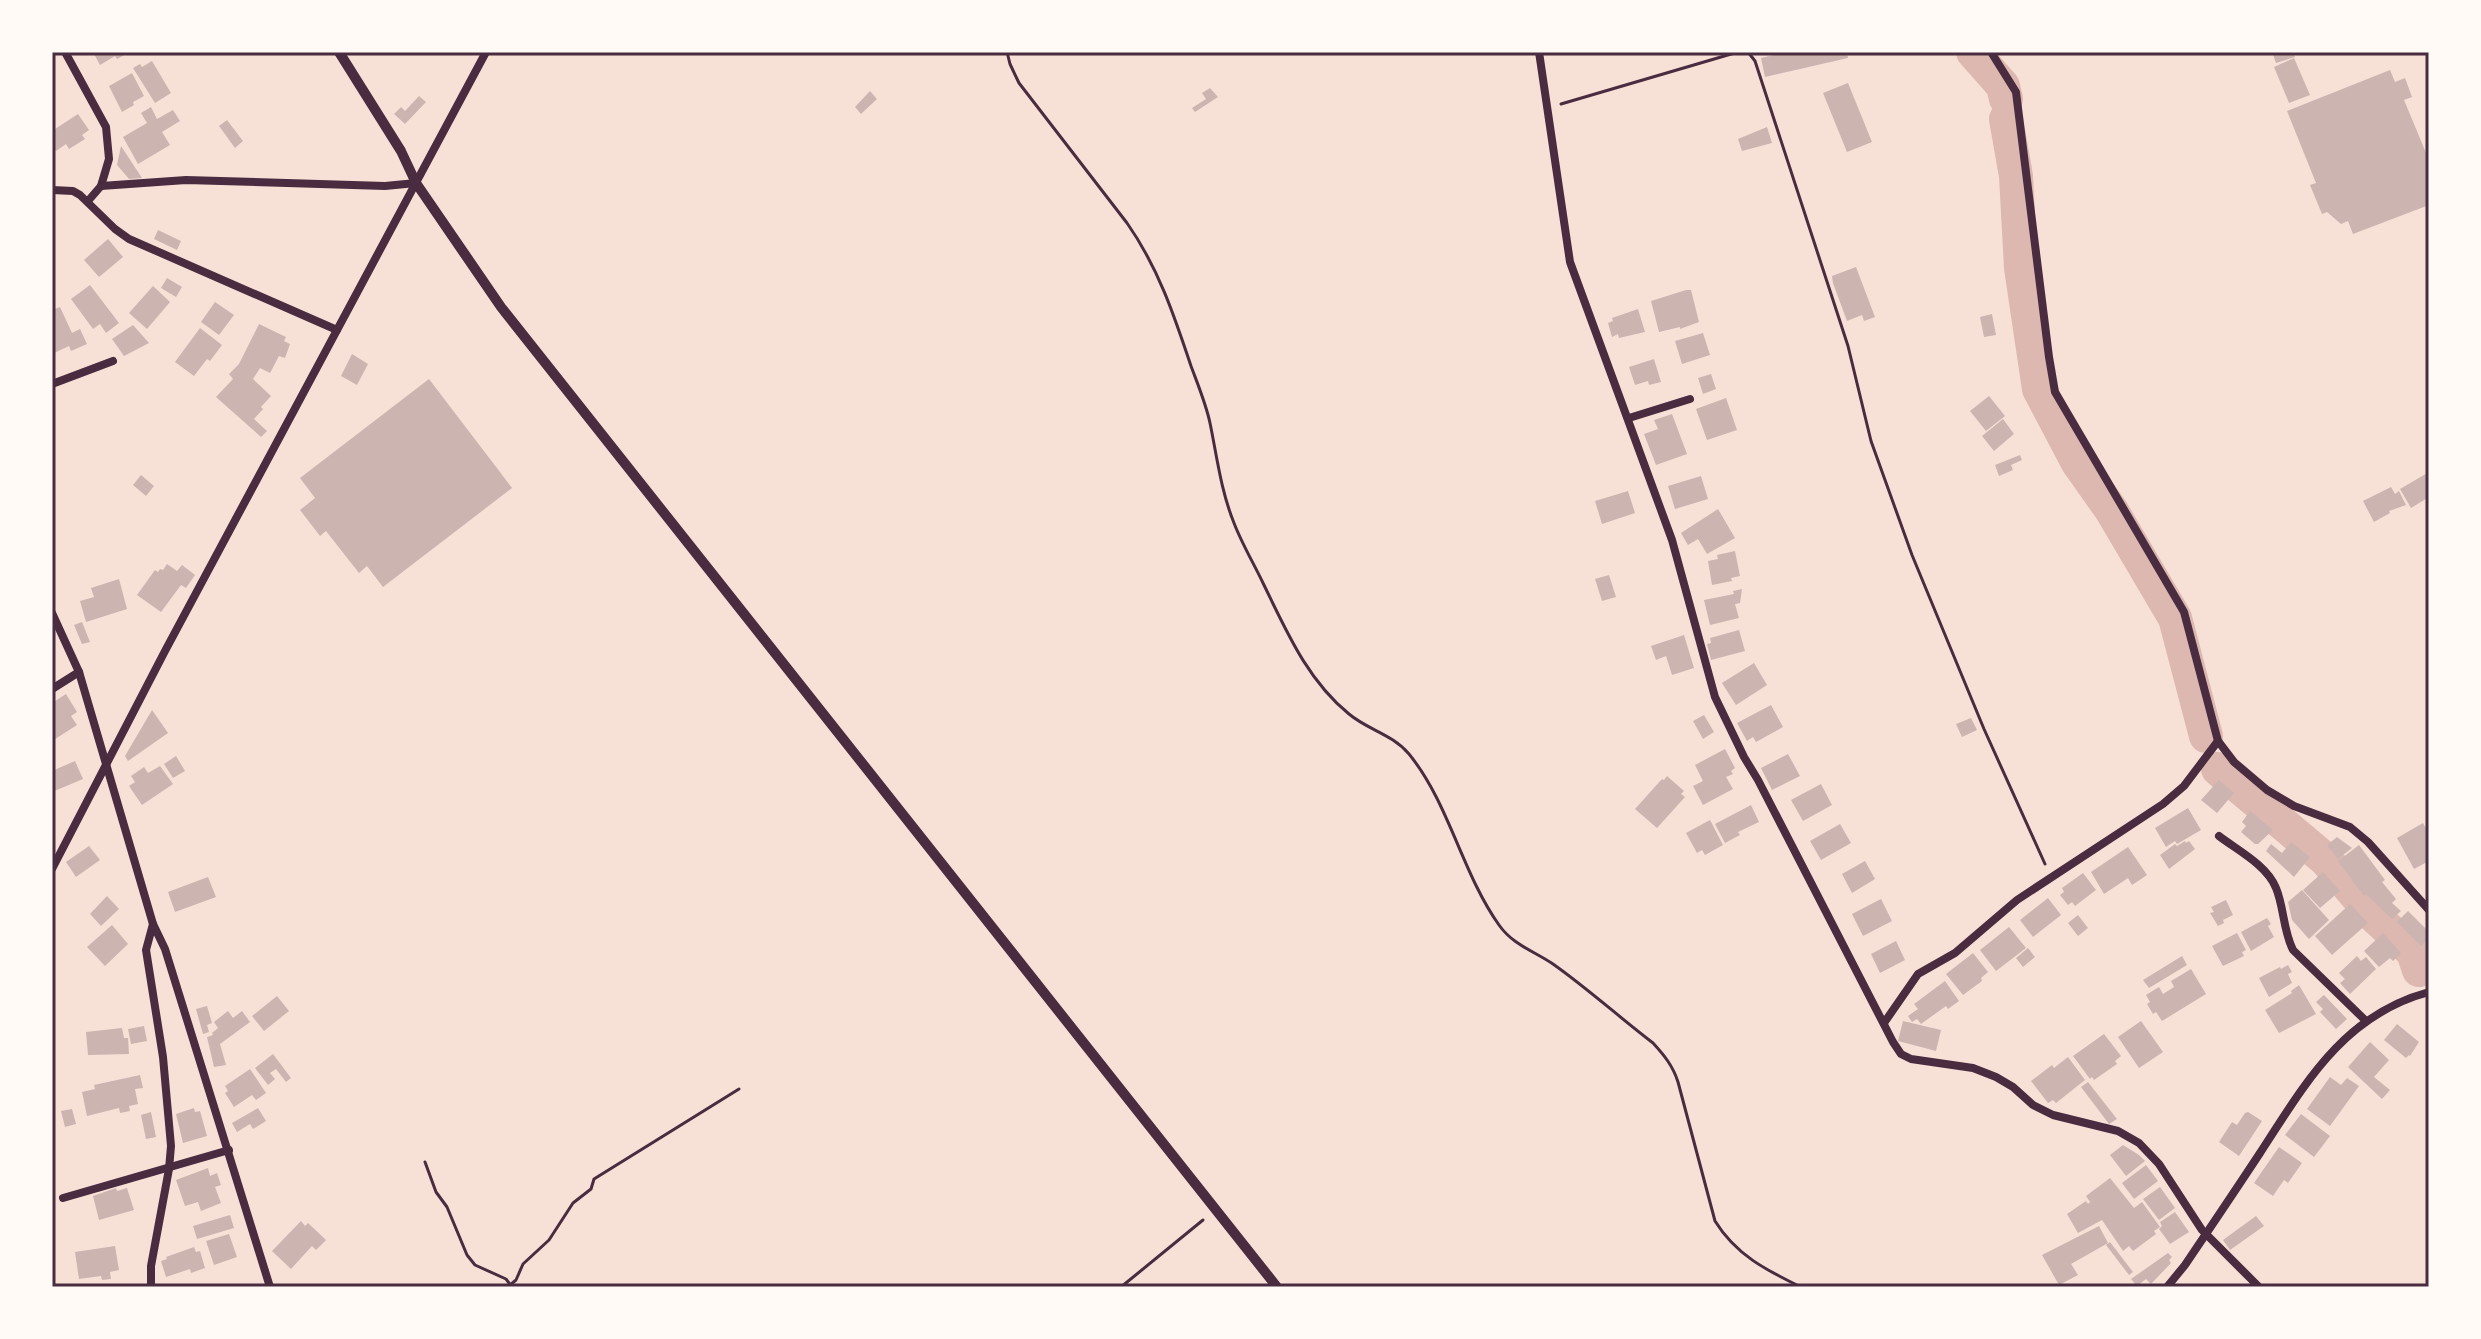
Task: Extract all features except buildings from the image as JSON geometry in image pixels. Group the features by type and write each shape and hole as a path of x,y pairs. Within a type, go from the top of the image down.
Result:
{"street":[{"path":"65,52 106,127 109,159 101,186 88,201"},
{"path":"339,52 401,151 416,183 532,347 1277,1287"},
{"path":"52,869 165,651 486,52"},
{"path":"1539,52 1570,262 1672,540 1715,697 1893,1042 1901,1054 1911,1059 1973,1068 1996,1077 2033,1105 2053,1115 2118,1131 2139,1143 2159,1164 2197,1225 2259,1287"},
{"path":"1991,52 2016,92 2055,392 2184,612 2218,741 2234,762 2267,790 2294,806 2350,827 2368,842 2429,910"},
{"path":"101,186 186,180 385,186 416,183"},
{"path":"52,190 73,191 129,239 337,330"},
{"path":"52,384 113,361"},
{"path":"1629,418 1690,399"},
{"path":"52,613 79,672 153,924 165,949 270,1287"},
{"path":"52,689 79,672"},
{"path":"1884,1023 1918,974 1955,953 2017,900 2163,804 2184,786 2218,741"},
{"path":"2219,836 2272,880 2293,950 2366,1021"},
{"path":"151,1287 151,1266 171,1146 163,1057 146,950 153,924"},
{"path":"2167,1287 2325,1058 2366,1021 2392,1006 2429,992"},
{"path":"63,1198 229,1150"}],"path":[{"path":"1007,52 1019,83 1127,223 1169,298 1209,420 1220,479 1234,524 1308,669 1349,714 1390,737 1411,756 1429,783 1460,851 1507,935 1552,963 1664,1055 1674,1069 1678,1082 1715,1221 1742,1255 1801,1287"},
{"path":"1547,108 1738,52"},
{"path":"1748,52 1755,61 1848,346 1871,441 1912,555 1984,729 2052,878"},
{"path":"425,1162 467,1255 475,1265 506,1279 511,1286 523,1264 549,1240 573,1203 591,1189 594,1179 739,1089"},
{"path":"1121,1287 1216,1210"}],"waterway":[{"path":"1973,52 2003,86 2006,99"},
{"path":"2006,119 2016,176 2021,268 2039,389 2078,463 2112,511 2175,618 2206,736"},
{"path":"2218,769 2326,860 2373,915 2413,952 2419,970"}]}
